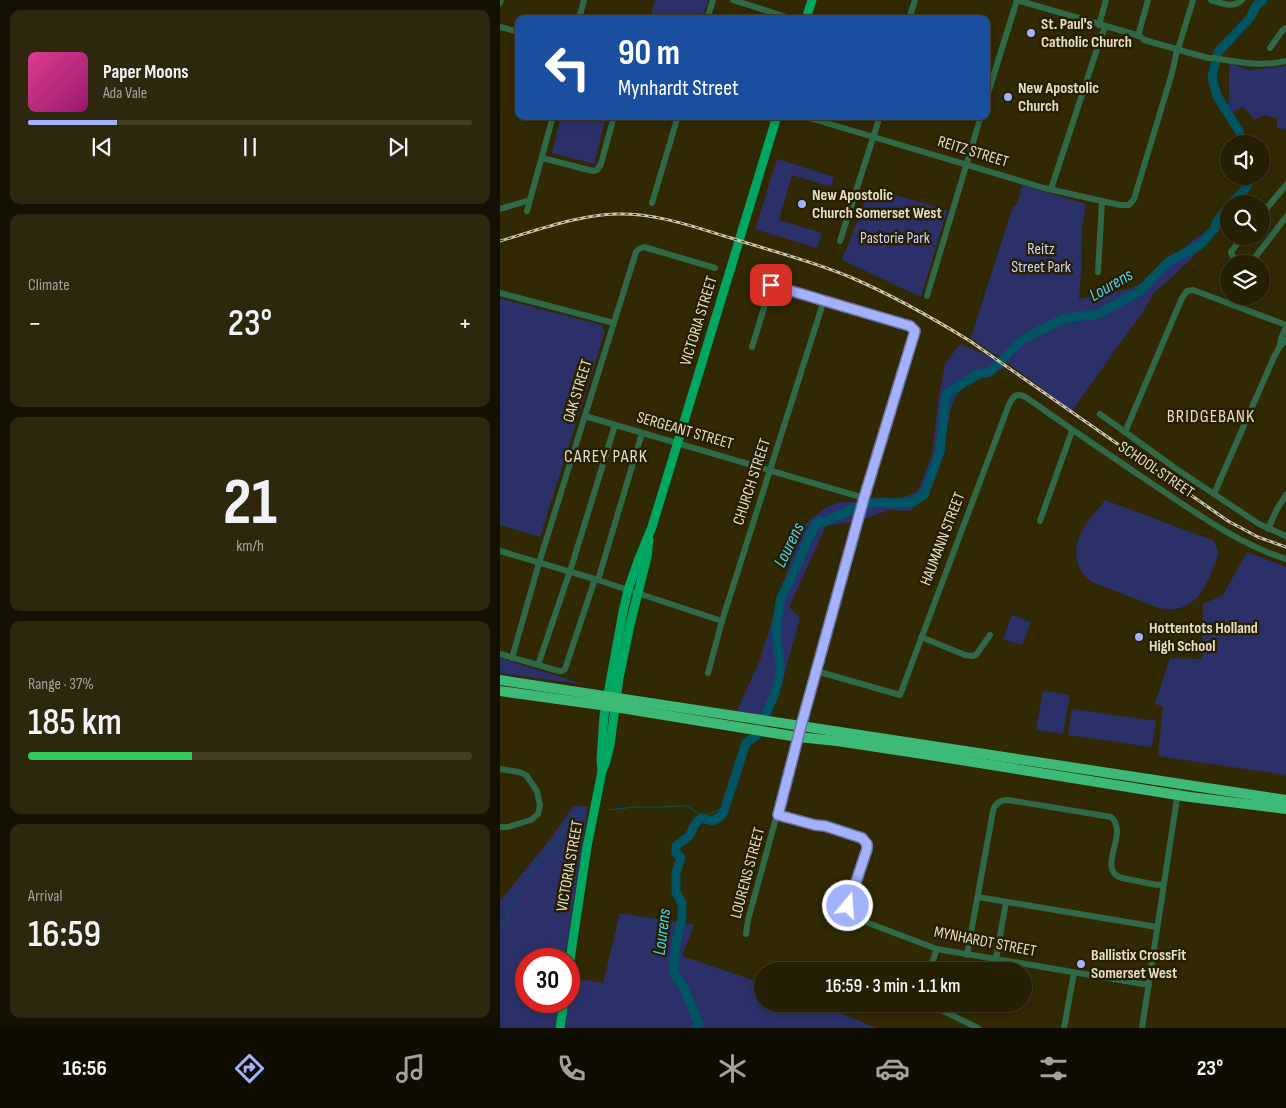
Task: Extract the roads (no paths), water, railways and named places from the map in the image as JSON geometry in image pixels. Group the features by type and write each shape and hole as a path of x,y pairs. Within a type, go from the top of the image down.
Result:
{"highway":[{"path":"500,680 611,702 738,722 762,731 798,737 837,741 1286,809"},
{"path":"500,691 611,702"},
{"path":"738,722 767,720 1286,800"}],"main road":[{"path":"807,15 812,0"},
{"name":"VICTORIA STREET","path":"572,948 587,847 602,771 610,745 611,702 619,631 647,557 650,534 776,120"},
{"path":"560,1028 562,1013"}],"street":[{"path":"580,15 584,0"},
{"path":"709,15 713,0"},
{"path":"733,0 780,15"},
{"path":"910,15 915,0"},
{"path":"990,87 1017,0 1102,26 1145,36 1210,57 1234,62 1265,64 1286,61"},
{"path":"1051,189 1101,37 1106,0"},
{"path":"1139,36 1148,0"},
{"path":"1178,48 1193,0"},
{"path":"1211,0 1233,6 1242,0"},
{"path":"500,27 515,31"},
{"path":"1270,48 1286,28"},
{"name":"REITZ STREET","path":"817,120 1051,189 1124,206 1134,199 1178,48"},
{"path":"527,211 552,120"},
{"path":"542,158 593,171 597,170 601,164 613,120"},
{"path":"652,203 677,120"},
{"path":"840,241 879,120"},
{"path":"927,296 980,120"},
{"path":"1270,204 1286,185"},
{"path":"500,209 530,200"},
{"path":"1098,272 1102,201"},
{"path":"1257,255 1286,217"},
{"name":"OAK STREET","path":"512,658 539,563 636,252 644,247 715,268"},
{"path":"757,280 824,300"},
{"path":"752,347 771,285"},
{"path":"1125,432 1184,294 1189,290 1193,290 1220,300"},
{"path":"500,293 614,323"},
{"name":"LOURENS STREET","path":"746,934 748,920 858,520 915,333 910,326 824,300"},
{"name":"CHURCH STREET","path":"708,673 722,621 824,300"},
{"path":"1233,305 1286,326 1280,346"},
{"path":"1214,494 1274,357 1286,340"},
{"name":"SCHOOL STREET","path":"1016,395 1022,395 1072,431 1215,525 1248,543 1286,559"},
{"name":"HAUMANN STREET","path":"816,671 900,695 1008,407 1012,398 1016,395"},
{"path":"1100,414 1258,524 1286,536"},
{"name":"SERGEANT STREET","path":"585,416 771,470 864,500"},
{"path":"538,665 570,572 615,425"},
{"path":"1040,521 1072,431"},
{"path":"500,654 559,671 565,669 596,579 642,433"},
{"path":"1268,529 1276,509 1286,495"},
{"path":"500,550 596,579 722,621"},
{"path":"921,637 965,655 972,656 976,655 990,635"},
{"path":"500,769 526,775 537,791 540,804 538,814 531,820 508,827 500,827"},
{"path":"1142,1028 1180,784"},
{"path":"967,954 994,808 999,802 1005,800 1111,817 1116,821 1118,828 1111,866 1113,873 1120,878 1164,884"},
{"name":"MYNHARDT STREET","path":"778,815 825,826 862,838 867,844 848,906 850,914 855,918 937,949 1149,985"},
{"path":"978,897 1157,927"},
{"path":"996,959 1006,902"},
{"path":"932,962 937,949"},
{"path":"1064,1028 1074,973"},
{"path":"945,1012 978,1028"}],"waterway":[{"name":"Lourens","path":"1240,135 1217,96 1212,77 1218,52 1250,18 1256,6 1263,0"},
{"name":"Lourens","path":"1239,195 1247,185"},
{"name":"Lourens","path":"696,1028 699,1024 683,986 673,973 677,938 682,918 682,903 676,892 676,872 681,858 676,853 676,846 689,836 695,824 701,818 713,821 720,817 724,811 746,743 757,735 775,693 780,673 776,632 780,601 816,524 868,503 913,502 924,495 940,452 946,395 979,374 990,372 1022,340 1062,319 1098,314 1140,291 1168,262 1201,244 1215,228 1220,217"},
{"path":"609,810 635,807 687,806 699,814 709,814 725,807"},
{"path":"500,929 507,918 512,900 543,856 551,851 570,821 585,811"}],"railway":[{"path":"500,241 572,220 602,215 632,214 661,218 689,225 836,271 896,299 970,341 1228,521 1258,537 1286,547"}],"place":[{"name":"St. Paul's Catholic Church","path":"1031,33"},
{"name":"New Apostolic Church","path":"1008,97"},
{"name":"New Apostolic Church Somerset West","path":"802,204"},
{"name":"Hottentots Holland High School","path":"1139,637"},
{"name":"Ballistix CrossFit Somerset West","path":"1081,964"}],"district":[{"name":"BRIDGEBANK","path":"1211,416"},
{"name":"CAREY PARK","path":"606,456"}],"park label":[{"name":"Pastorie Park","path":"895,238"},
{"name":"Reitz Street Park","path":"1041,258"}]}
